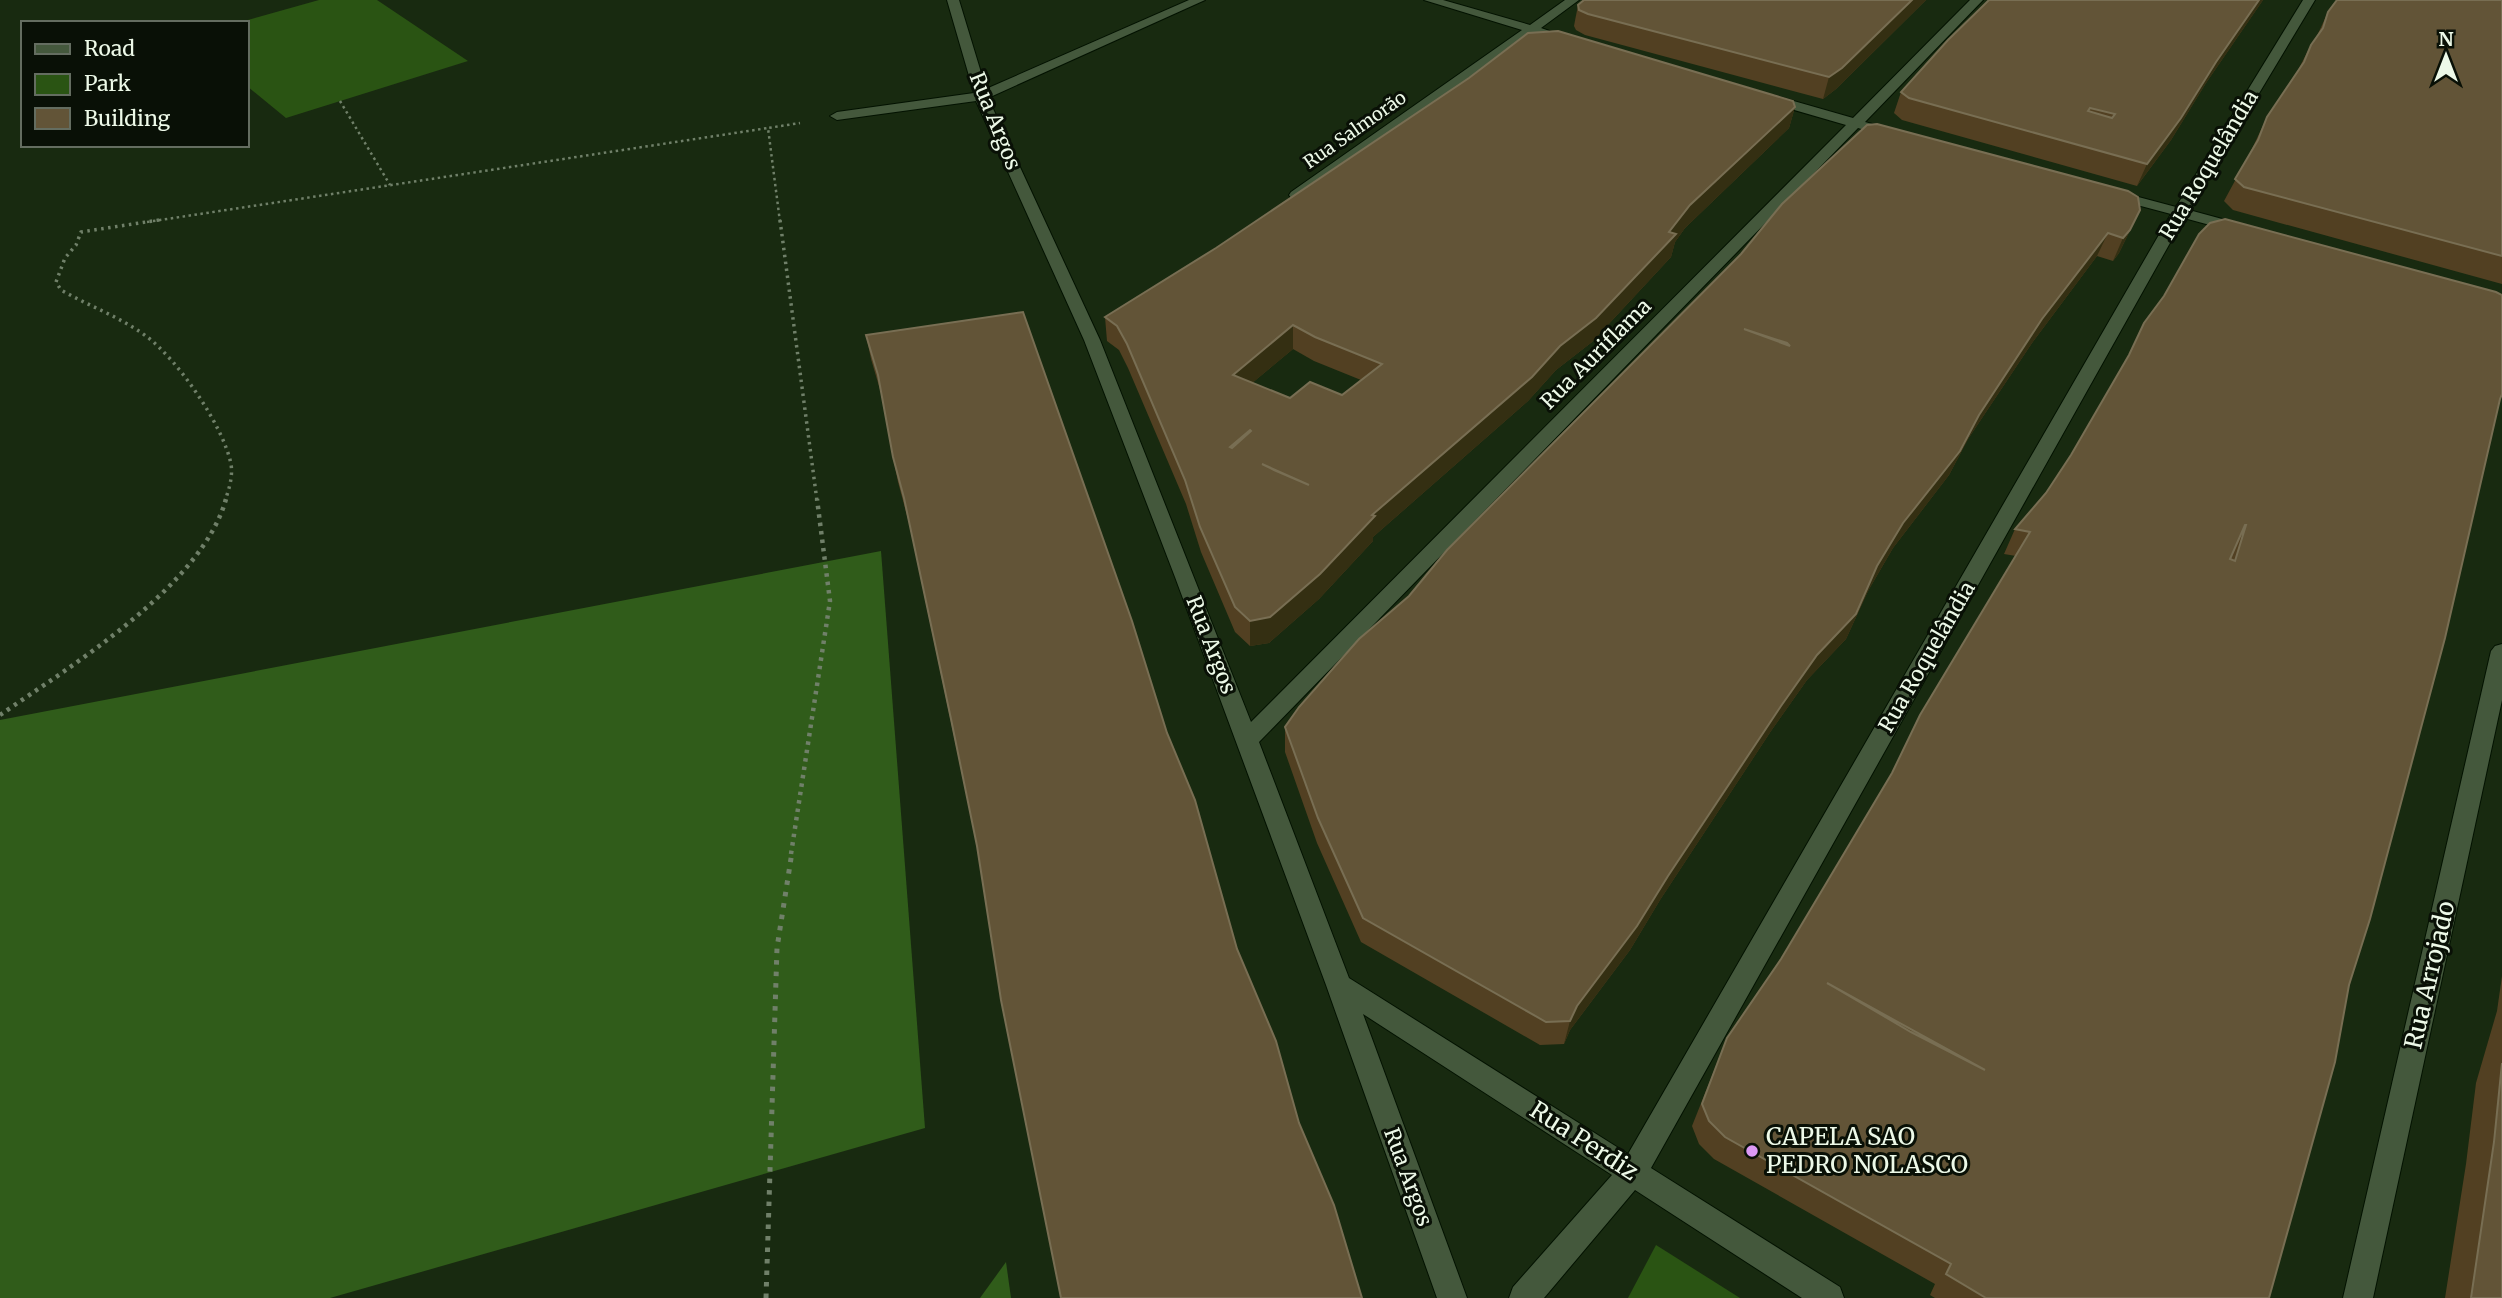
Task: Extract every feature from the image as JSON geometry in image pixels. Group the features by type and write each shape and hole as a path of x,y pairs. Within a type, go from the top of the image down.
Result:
{"street":[{"name":"Rua Argos","path":"953,0 981,96 1098,336 1452,1298"},
{"path":"837,116 981,96 1199,0"},
{"path":"1430,0 1583,44"},
{"name":"Rua Salmorão","path":"1283,204 1573,0"},
{"name":"Rua Auriflama","path":"1247,740 1977,0"},
{"name":"Rua Roquelândia","path":"1524,1298 1633,1172 2180,212 2309,0"},
{"path":"1752,93 1907,138"},
{"path":"2102,191 2260,234"},
{"name":"Rua Arrojado","path":"2358,1298 2502,651"},
{"name":"Rua Perdiz","path":"1339,985 1829,1298"}],"path":[{"path":"340,101 390,185"},
{"path":"0,715 76,662 169,587 222,514 232,475 224,443 205,407 159,347 125,321 61,290 56,282 59,271 81,232 837,116"},
{"path":"766,1298 777,948 830,601 768,128"}],"green space":[{"path":"319,0 377,0 468,61 286,118 248,87 248,21 244,21"},
{"path":"881,551 925,1128 330,1298 0,1298 0,720"},
{"path":"1656,1245 1740,1298 1628,1298"},
{"path":"1006,1262 1011,1298 980,1298"}],"building":[{"path":"1584,0 1912,0 1842,68 1829,77 1588,14 1579,10 1578,5"},
{"path":"1989,0 2259,0 2181,118 2147,164 1909,98 1901,92","holes":["2090,108 2115,114 2112,118 2088,111"]},
{"path":"2337,0 2502,0 2502,256 2244,187 2235,179 2258,140 2267,117 2304,62 2311,45 2323,28 2328,12"},
{"path":"1558,31 1793,101 1795,107 1690,205 1669,232 1676,234 1596,318 1560,346 1532,377 1372,515 1375,516 1320,574 1270,617 1250,621 1235,607 1127,344 1117,326 1105,317 1216,248 1469,78 1528,33","holes":["1293,325 1315,337 1382,364 1342,395 1310,382 1290,398 1233,375","1250,430 1251,431 1232,448 1230,447"]},
{"path":"1877,124 2128,191 2138,197 2140,210 2123,238 2108,233 2042,319 1979,415 1960,451 1903,523 1877,566 1856,614 1817,655 1781,706 1637,926 1577,1006 1570,1021 1546,1022 1363,918 1318,818 1285,727 1299,707 1359,639 1409,596 1447,550 1741,254 1782,204 1867,125","holes":["1744,329 1787,343 1790,346"]},
{"path":"2225,219 2502,295 2502,394 2445,638 2370,919 2349,985 2335,1062 2269,1298 1986,1298 1946,1274 1951,1264 1725,1137 1709,1121 1702,1104 1727,1038 1781,959 1892,773 1920,715 2030,532 2015,529 2046,493 2071,455 2129,355 2144,323 2164,296 2199,234 2210,223","holes":["2246,525 2235,561 2230,559","1827,983 1985,1070 1911,1032"]},
{"path":"1023,312 1132,621 1167,733 1195,800 1237,949 1276,1041 1299,1123 1334,1205 1362,1298 1061,1298 1001,1000 977,846 893,457 878,375 866,335"},
{"path":"2502,1063 2502,1298 2471,1298 2494,1142"}],"place":[{"name":"CAPELA SAO PEDRO NOLASCO","path":"1752,1151"}]}
